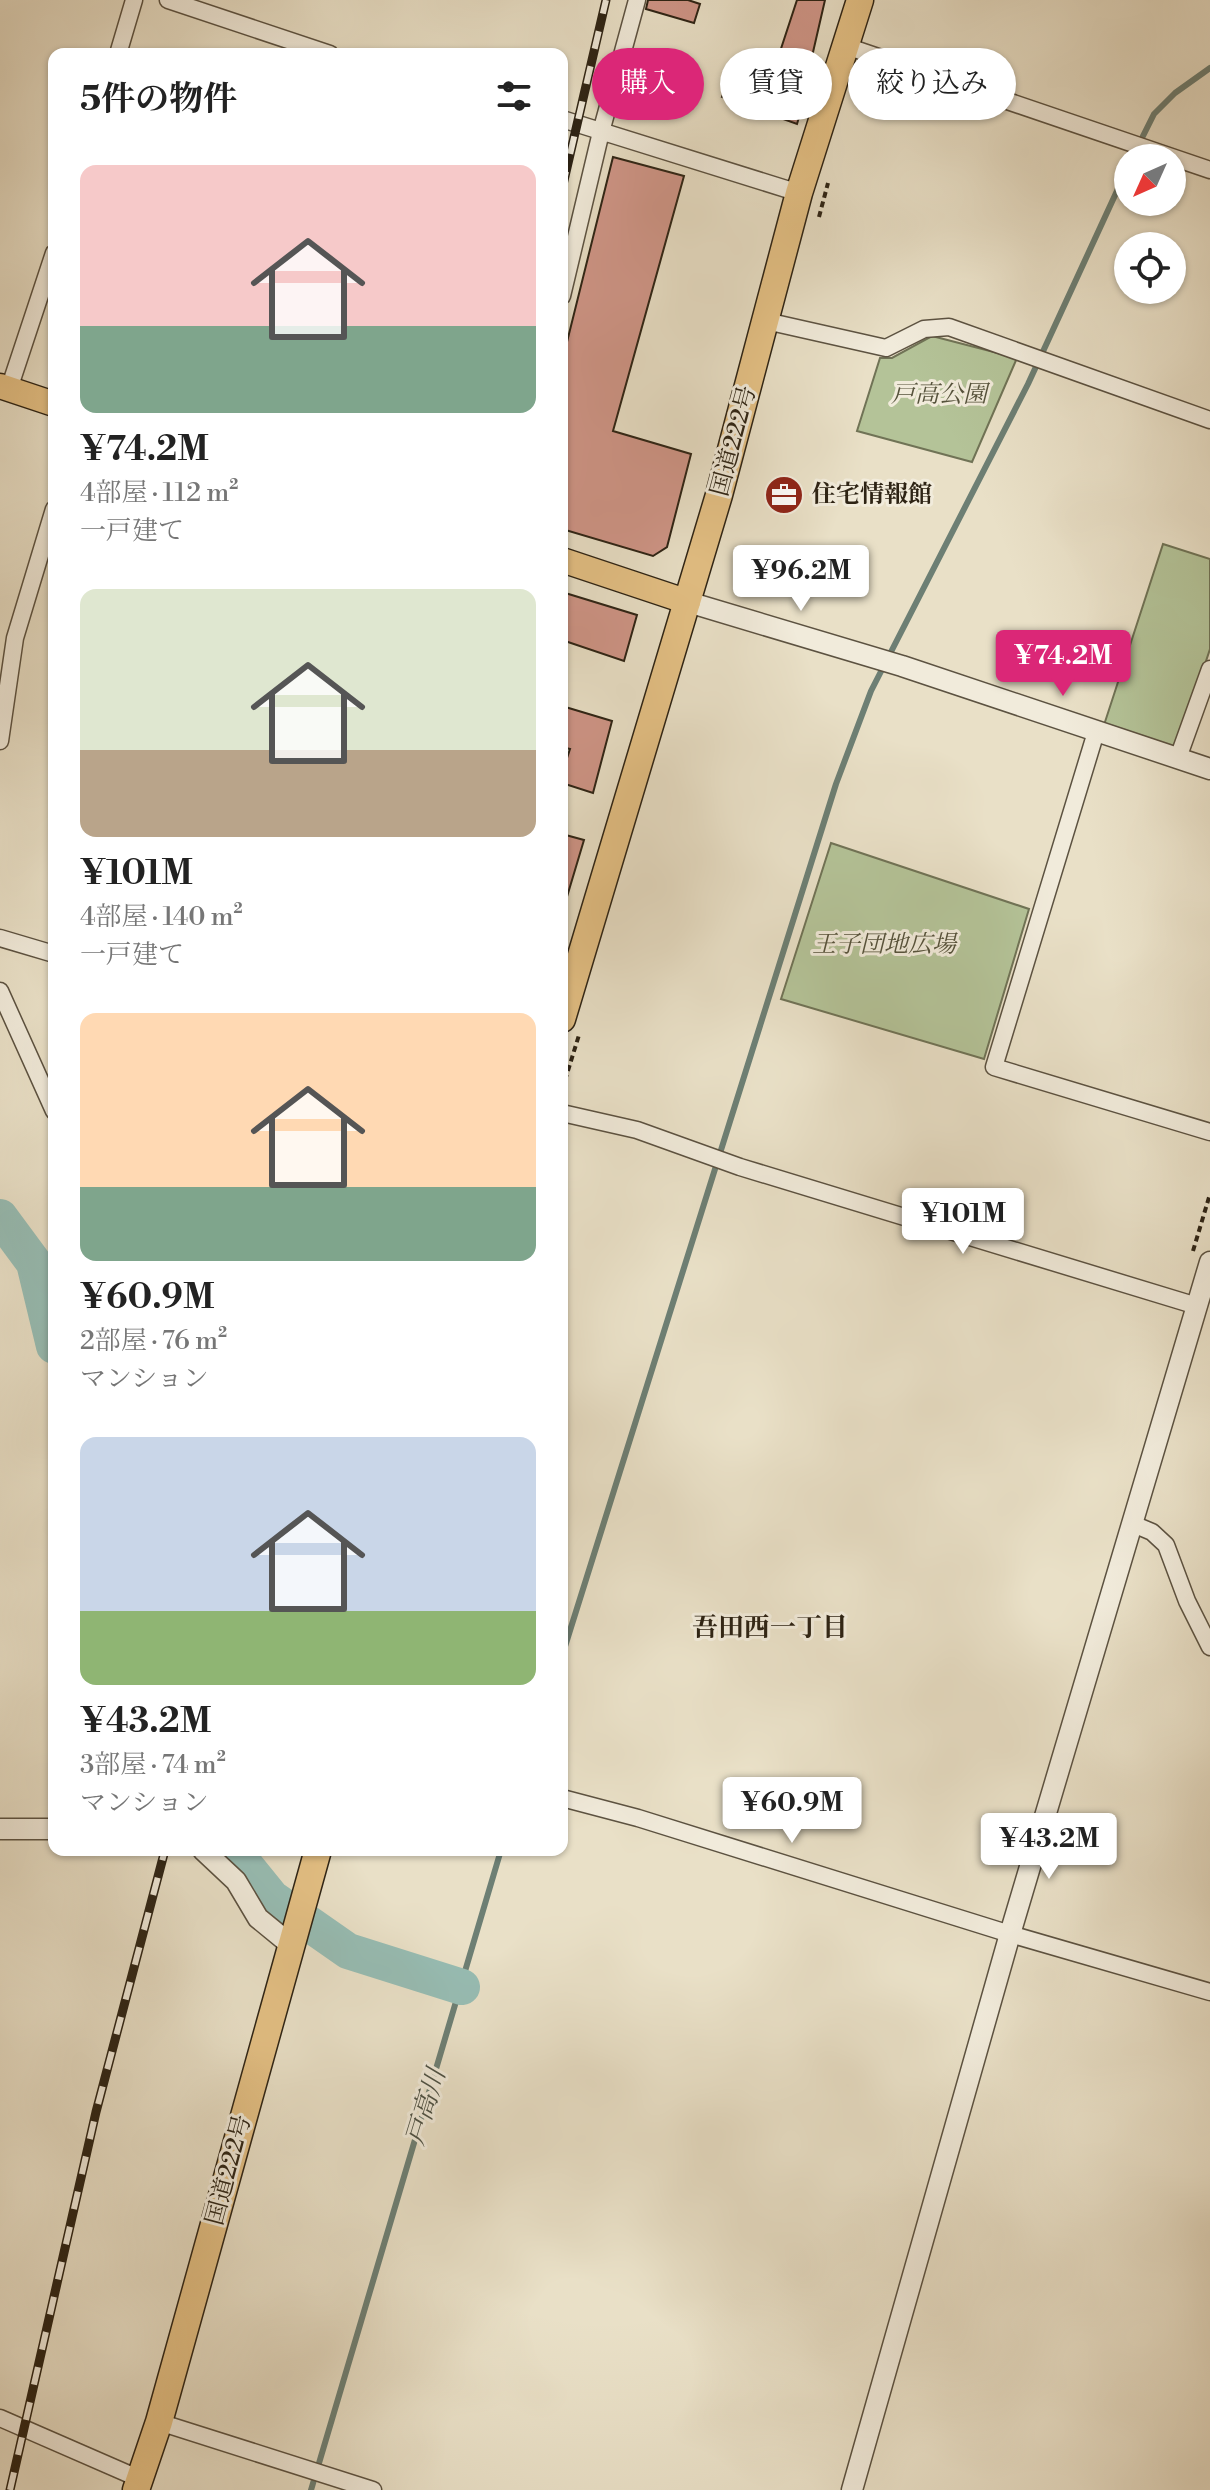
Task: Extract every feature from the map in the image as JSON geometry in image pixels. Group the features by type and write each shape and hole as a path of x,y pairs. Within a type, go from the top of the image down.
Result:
{"highway":[{"name":"国道222号","path":"568,999 688,602 799,193 860,0"},
{"name":"国道222号","path":"138,2485 159,2422 316,1856"}],"main road":[{"path":"5,388 48,402"},
{"path":"568,562 688,602"}],"street":[{"path":"120,48 134,0"},
{"path":"168,0 312,48"},
{"path":"568,271 637,0"},
{"path":"846,46 1210,170"},
{"path":"568,121 799,193"},
{"path":"5,388 48,270"},
{"path":"766,321 886,348 924,329 949,327 1210,420"},
{"path":"0,741 15,638 48,529"},
{"path":"688,602 902,666 1210,769"},
{"path":"1178,758 1210,669"},
{"path":"1096,732 994,1067 1210,1132"},
{"path":"0,938 48,952"},
{"path":"0,991 48,1098"},
{"path":"568,1114 637,1130 740,1167 1197,1306"},
{"path":"852,2490 1010,1934 1210,1262"},
{"path":"1133,1524 1152,1532 1166,1545 1187,1601 1210,1647"},
{"path":"568,1800 638,1818 1010,1934 1210,1992"},
{"path":"0,1829 48,1829"},
{"path":"209,1856 236,1881 258,1918 291,1945"},
{"path":"0,2418 138,2485"},
{"path":"159,2422 373,2490"}],"green space":[{"name":"戸高公園","path":"932,336 1017,358 972,462 857,431 880,358 892,358"},
{"path":"1163,544 1210,559 1210,649 1177,748 1104,725"},
{"name":"王子団地広場","path":"831,843 1029,909 984,1059 781,999"}],"building":[{"path":"648,0 688,0 700,4 694,23 646,9"},
{"path":"797,0 825,0 814,48 781,48"},
{"path":"613,157 684,176 613,431 691,454 667,547 653,556 568,531 568,338"},
{"path":"568,594 637,615 624,661 568,642"},
{"path":"568,708 612,721 593,793 568,785"},
{"path":"568,836 584,840 568,893"}],"waterway":[{"path":"1139,144 1154,114 1175,93 1210,68"},
{"path":"568,1637 836,784 871,691 1028,384 1114,197"},
{"name":"戸高川","path":"0,1217 34,1263 48,1321"},
{"name":"戸高川","path":"238,1856 272,1898 348,1951 462,1987"},
{"name":"戸高川","path":"311,2490 499,1856"}],"railway":[{"path":"568,163 606,0"},
{"path":"10,2490 96,2112 163,1856"}],"place":[{"name":"住宅情報館","path":"784,495"}],"district":[{"name":"吾田西一丁目","path":"770,1628"}]}
